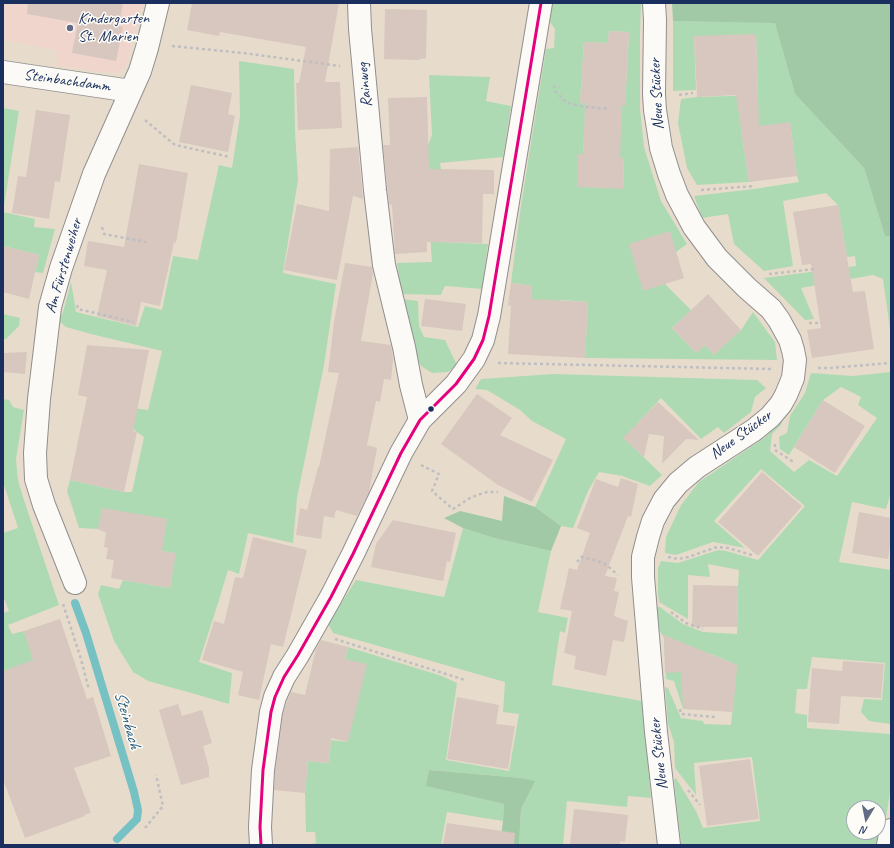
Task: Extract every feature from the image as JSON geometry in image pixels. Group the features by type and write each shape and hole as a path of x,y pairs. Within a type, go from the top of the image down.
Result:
{"street":[{"name":"Am Fürstenweiher","path":"75,583 44,506 36,479 35,453 39,399 50,307 61,268 94,174 140,71 158,3"},
{"name":"Rainweg","path":"359,3 360,29 375,190 384,265 420,420"},
{"path":"261,845 260,827 263,770 271,712 275,697 284,677 312,630 353,554 401,453 420,420 456,384 474,359 483,340 490,316 541,3"},
{"name":"Neue Stücker","path":"654,3 655,110 661,148 677,195 694,227 717,258 747,288 771,309 779,320 790,340 795,360 793,378 781,404 770,417 754,430 697,467 678,483 664,500 653,521 648,537 644,557 645,594 656,732 669,845"},
{"name":"Steinbachdamm","path":"3,72 127,100"},
{"path":"888,845 891,830"}],"path":[{"path":"171,45 345,66"},
{"path":"554,85 555,91 566,102 579,106 608,109"},
{"path":"127,100 143,118 175,145 230,157"},
{"path":"700,190 755,186"},
{"path":"82,207 97,212 104,234 146,242"},
{"path":"769,274 815,269"},
{"path":"77,302 78,309 134,322"},
{"path":"494,363 771,368"},
{"path":"814,368 891,363"},
{"path":"427,468 439,474 432,490 453,509 477,495 486,492 498,492"},
{"path":"666,557 678,559 717,547 728,548 752,555"},
{"path":"577,562 581,557 605,564 617,574 623,583 645,594 686,622 703,629"},
{"path":"75,583 62,605 81,659 89,690"},
{"path":"312,630 326,637 465,680"},
{"path":"679,708 682,714 715,717"},
{"path":"145,828 163,806 156,775"}],"shaded area":[{"name":"Kindergarten St. Marien","path":"3,3 143,3 126,65 118,73 57,66 58,51 3,40"}],"green space":[{"path":"552,3 641,3 640,109 644,147 661,201 687,244 676,252 665,284 691,310 672,328 696,353 705,345 714,354 741,330 753,312 775,342 777,360 585,358 588,302 561,300 560,307 530,304 532,286 511,283 520,212 546,49 554,48 555,29 550,22","holes":["609,31 629,32 625,106 580,103 584,42 608,43","584,133 620,135 620,158 624,159 623,189 583,154"]},
{"path":"672,3 891,3 891,236 885,236 864,168 795,94 775,23 673,21"},
{"path":"673,21 775,22 795,94 864,168 885,236 891,236 891,336 883,279 873,275 801,288 814,319 805,320 764,278 856,266 855,256 847,257 838,205 826,193 783,201 793,266 764,271 734,244 728,214 702,218 694,196 799,182 790,123 741,129 749,182 697,185 687,168 678,123 681,99 758,95 756,35 694,37 696,90 673,91"},
{"path":"239,61 294,69 295,131 298,180 283,273 336,284 324,365 297,498 293,543 248,533 239,574 228,570 199,662 232,673 229,704 148,681 133,672 114,641 98,594 101,585 119,589 123,580 170,588 175,553 162,551 99,529 79,528 67,491 70,480 124,492 132,492 144,437 130,427 133,408 148,410 162,351 66,327 59,321 71,282 76,312 138,327 145,306 162,310 173,256 198,260 219,165 232,168 240,116"},
{"path":"429,75 490,77 486,101 511,106 503,157 440,163 440,242 488,244 482,289 445,286 441,295 401,294 397,263 432,262 425,153 432,135"},
{"path":"3,108 19,111 3,212"},
{"path":"3,212 35,219 34,227 55,229 43,273 35,272 39,255 3,246"},
{"path":"403,299 418,301 419,326 424,337 445,340 457,365 448,372 432,373 421,366 414,353"},
{"path":"3,314 20,318 19,326 6,339 3,339"},
{"path":"891,372 891,492 886,509 852,502 839,562 891,570 891,724 869,721 861,712 864,699 882,700 885,663 812,657 807,689 797,689 795,713 807,715 807,728 891,734 891,786 886,818 886,800 846,800 846,840 880,840 879,845 681,845 674,780 676,778 696,811 703,828 760,821 752,757 694,763 696,795 675,768 674,742 668,724 665,687 668,688 681,718 703,721 704,724 731,725 737,665 711,654 685,654 683,709 674,681 666,679 664,638 658,628 657,607 660,607 683,624 703,632 737,634 739,570 708,564 710,577 688,575 688,619 659,602 658,568 661,561 678,563 718,550 758,560 805,506 761,469 714,521 745,548 713,542 676,555 665,553 666,537 681,505 699,482 764,438 782,421 781,425 772,434 770,451 794,472 809,460 837,476 877,418 858,405 861,397 841,387 823,400 789,455 780,449 779,437 787,433 790,416 805,393 811,373 853,376"},
{"path":"553,374 757,380 766,388 755,397 751,412 724,433 718,427 701,439 661,398 624,438 662,475 650,486 622,476 599,472 588,491 573,528 561,526 535,507 566,439 532,421 520,410 487,390 475,389 481,379"},
{"path":"3,399 9,400 13,407 24,410 16,459 18,480 59,605 8,625 12,634 24,631 39,675 3,671 3,613 9,611 3,596 3,533 18,528 3,482"},
{"path":"504,496 535,507 561,526 551,551 494,538 463,528 444,518 460,511 502,521"},
{"path":"463,528 494,538 551,551 538,612 568,618 565,633 560,631 552,685 642,701 651,798 628,796 627,807 567,801 563,845 519,845 521,809 534,782 521,778 429,770 427,786 504,804 503,821 447,812 441,845 311,845 316,843 315,832 306,832 305,793 308,761 329,763 331,740 348,742 345,659 348,647 442,676 457,683 446,760 509,771 519,714 503,712 505,682 333,633 328,624 356,580 444,597"},
{"path":"429,770 521,778 535,781 521,809 519,845 500,845 504,804 426,786"}],"building":[{"path":"28,3 123,3 119,26 123,27 116,61 72,53 78,23 27,14"},
{"path":"192,3 339,3 325,82 340,82 342,128 298,130 296,83 299,83 306,47 220,32 219,36 187,30"},
{"path":"385,9 427,10 426,58 417,60 384,59"},
{"path":"609,31 629,32 625,106 622,106 620,158 624,158 623,189 577,187 578,154 583,154 585,103 580,103 584,42 608,43"},
{"path":"756,34 759,126 790,122 797,176 749,182 736,95 697,97 694,36"},
{"path":"191,85 232,93 228,114 235,116 228,152 179,142"},
{"path":"427,97 429,169 494,170 494,194 483,194 482,243 427,242 427,252 395,254 392,205 389,204 383,145 390,145 388,98"},
{"path":"36,110 70,115 60,182 55,181 49,219 12,213 18,176 26,177"},
{"path":"358,147 363,199 353,196 337,280 284,270 297,204 329,211 330,149"},
{"path":"139,164 188,173 176,243 174,242 160,306 141,302 136,326 97,316 107,270 84,266 88,241 124,247"},
{"path":"838,205 853,292 865,291 874,349 812,358 807,330 821,328 811,264 802,265 793,212"},
{"path":"670,231 684,278 643,291 629,244"},
{"path":"3,246 39,255 29,299 3,292"},
{"path":"345,263 372,267 373,273 361,341 391,345 393,359 391,380 384,379 380,402 376,401 367,445 377,448 369,492 357,516 336,510 334,518 324,516 321,539 296,535 300,508 307,510 319,467 339,373 328,372 334,322"},
{"path":"511,283 532,286 531,299 588,302 585,358 508,354 511,306 508,305"},
{"path":"708,294 741,330 714,355 705,345 696,353 672,328"},
{"path":"425,299 466,304 462,331 421,326"},
{"path":"87,345 149,350 133,431 137,432 124,492 70,480 87,397 78,395"},
{"path":"27,352 25,374 3,372 3,353"},
{"path":"477,394 512,418 500,435 553,460 532,502 498,485 441,444"},
{"path":"823,400 865,426 835,473 794,447"},
{"path":"658,402 699,440 686,439 662,464 664,436 649,434 644,457 623,438"},
{"path":"762,472 802,506 758,556 718,522"},
{"path":"621,478 638,484 631,517 628,516 605,576 617,578 614,591 619,592 614,616 628,621 624,642 613,640 606,676 574,669 576,656 564,653 572,611 560,609 569,568 577,570 590,533 577,528 596,479 618,487"},
{"path":"102,508 167,519 162,551 176,553 170,588 111,578 114,560 106,559 108,548 104,547 106,533 98,529"},
{"path":"859,512 891,518 891,540 888,559 852,553"},
{"path":"393,520 456,533 450,562 447,561 443,581 371,567 376,544"},
{"path":"253,537 307,550 283,647 271,644 259,700 238,695 243,672 202,660 214,621 224,624 235,577 243,578"},
{"path":"693,585 738,586 737,627 692,627"},
{"path":"60,619 87,699 93,697 111,756 74,768 91,813 25,838 3,779 3,671 33,660 24,631"},
{"path":"664,635 737,665 733,712 683,709 681,672 665,673"},
{"path":"321,640 348,647 345,659 367,664 348,742 331,738 329,763 308,761 305,793 274,790 275,771 283,714 287,701 291,692 305,695 316,649"},
{"path":"843,661 884,664 881,698 841,696 839,724 808,722 812,668 842,671"},
{"path":"457,697 499,705 496,724 515,726 508,769 447,759"},
{"path":"178,704 182,716 202,710 212,743 203,746 209,768 209,777 181,785 159,710"},
{"path":"750,759 759,819 707,826 699,766"},
{"path":"574,809 628,815 625,842 620,841 620,845 570,845"},
{"path":"447,823 515,833 514,845 443,845"}],"waterway":[{"name":"Steinbach","path":"75,603 86,633 134,792 138,810 137,819 117,839"}],"transit line":[{"path":"261,845 260,827 263,770 271,712 275,697 284,677 331,597 401,453 420,420 456,384 474,359 483,340 489,316 541,3"}],"place":[{"name":"Kindergarten St. Marien","path":"70,28"}]}
